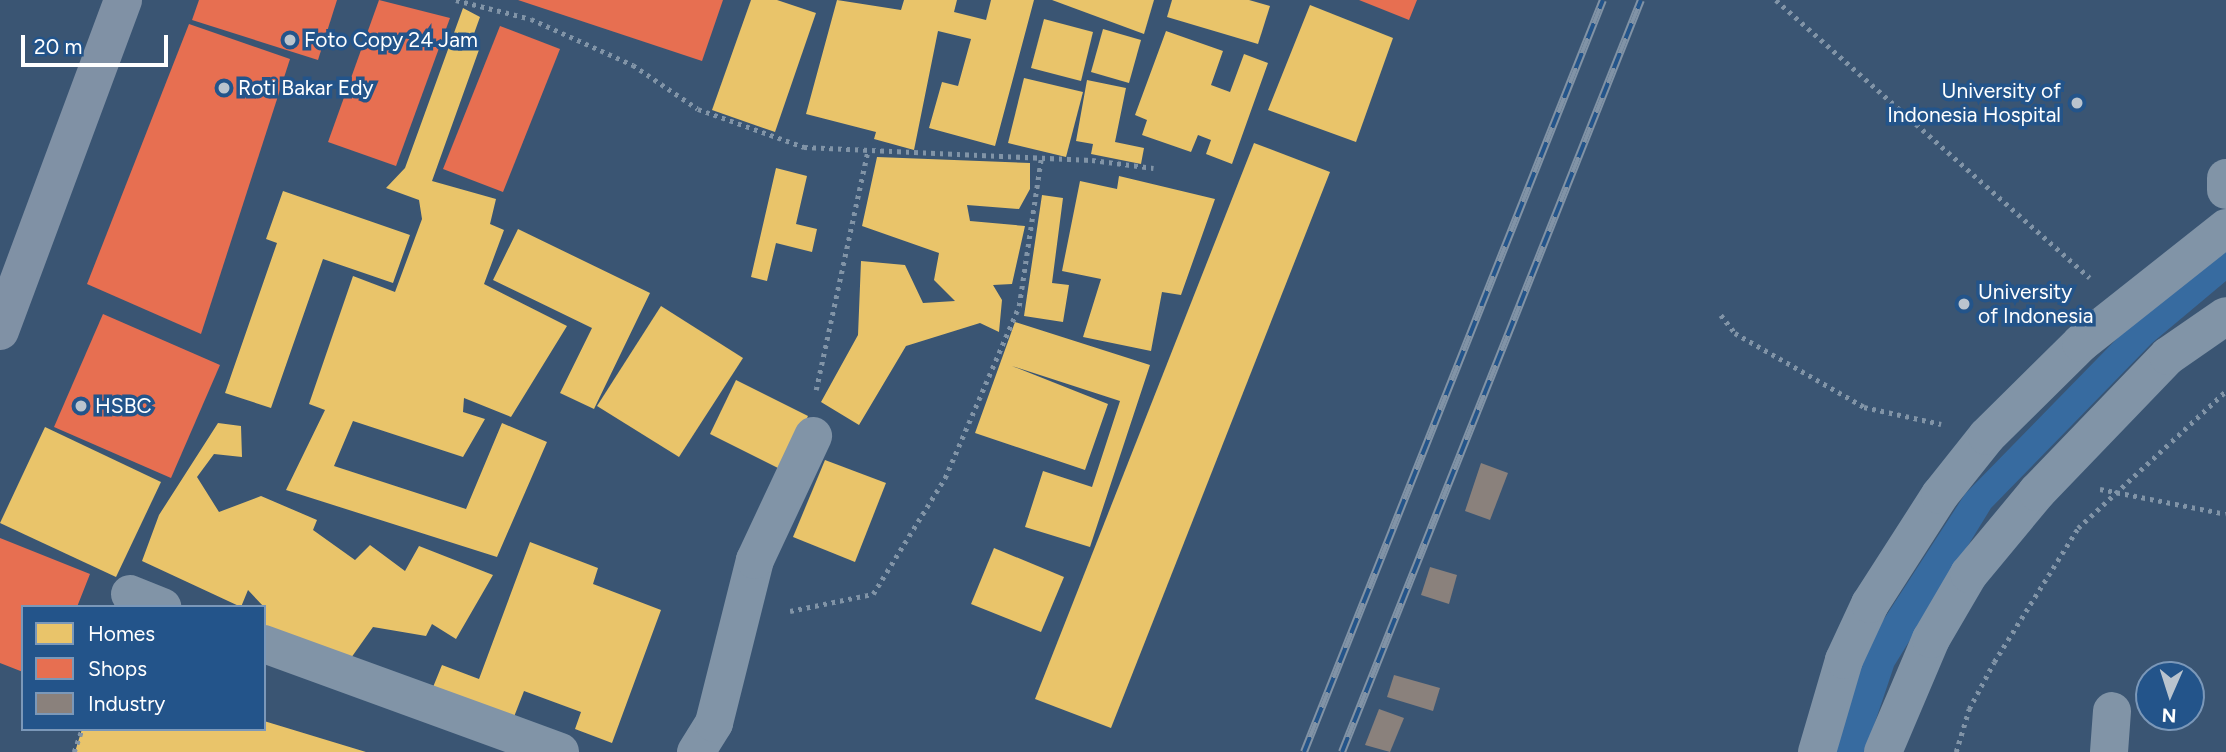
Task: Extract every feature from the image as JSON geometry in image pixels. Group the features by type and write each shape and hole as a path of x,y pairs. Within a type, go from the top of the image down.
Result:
{"main road":[{"path":"0,331 122,0"}],"street":[{"path":"2226,178 2226,190"},
{"path":"1817,752 1844,660 1870,604 1905,545 1987,436 2081,342 2226,228"},
{"path":"1883,752 1926,651 1969,574 2056,472 2168,356 2226,316"},
{"path":"696,752 714,723 755,560 813,436"},
{"path":"266,645 560,752"},
{"path":"2109,752 2112,711"}],"path":[{"path":"456,0 569,36 633,65 698,109 804,147 1041,158 1153,169"},
{"path":"1776,0 2091,279 2101,272"},
{"path":"813,436 812,408 868,150"},
{"path":"740,621 873,594 945,478 1019,306 1041,158"},
{"path":"1721,315 1735,333 1864,407 1987,436"},
{"path":"1956,752 1969,709 2044,578 2112,494 2226,391"},
{"path":"2056,472 2112,494 2226,514"},
{"path":"74,752 81,731"}],"shaded area":[{"path":"2226,251 2226,281 2152,343 1991,508 1894,666 1865,752 1833,752 1853,679 1882,622 1965,494 2139,316"}],"building: Homes":[{"path":"751,0 777,0 816,13 775,132 712,110"},
{"path":"837,0 901,10 904,0 957,0 954,12 986,20 991,0 1034,0 995,146 929,128 942,82 958,86 971,39 938,31 914,150 874,139 876,132 806,114"},
{"path":"1052,0 1154,0 1144,34"},
{"path":"1172,0 1249,0 1270,6 1258,44 1167,17"},
{"path":"1310,5 1393,38 1356,142 1268,110"},
{"path":"463,8 480,17 471,42 480,47 432,181 496,199 490,224 504,230 484,284 567,326 511,417 464,398 463,412 485,419 463,457 353,421 334,466 466,509 502,423 547,442 497,557 286,490 325,410 309,404 353,276 395,292 422,219 419,200 386,188 405,168"},
{"path":"1044,19 1093,32 1081,81 1031,68"},
{"path":"1103,29 1141,40 1129,83 1091,72"},
{"path":"1166,31 1223,51 1211,85 1230,92 1244,54 1268,63 1232,164 1206,154 1211,140 1198,135 1191,152 1142,135 1147,120 1135,115"},
{"path":"1024,78 1083,92 1066,157 1008,143"},
{"path":"1087,80 1126,88 1115,142 1144,148 1141,164 1091,154 1093,144 1076,141"},
{"path":"1254,143 1330,172 1111,728 1035,699"},
{"path":"877,157 1030,163 1030,189 1019,209 967,205 970,221 1025,226 1012,284 993,285 1002,300 999,332 980,323 906,346 859,425 821,402 858,335 861,261 905,265 923,303 955,301 934,280 939,253 862,226"},
{"path":"776,168 807,176 796,224 817,229 812,252 776,243 767,281 751,277"},
{"path":"1119,176 1215,199 1181,295 1162,292 1151,351 1083,337 1101,279 1062,271 1080,181 1117,189"},
{"path":"283,191 410,235 393,283 323,259 271,408 225,393 277,243 266,239"},
{"path":"1042,195 1063,198 1052,283 1069,285 1063,322 1024,316"},
{"path":"518,229 650,293 594,409 560,393 592,328 493,280"},
{"path":"661,306 743,358 679,457 597,406"},
{"path":"1015,322 1150,365 1090,547 1025,527 1043,471 1092,487 1120,401 1012,366 1108,404 1085,470 975,433"},
{"path":"736,380 808,416 782,470 710,434"},
{"path":"218,423 241,426 242,457 214,454 197,477 219,512 261,496 317,520 313,530 355,560 370,545 405,571 419,546 493,575 456,639 432,624 426,636 373,627 351,658 266,630 266,605 262,605 248,590 242,605 237,605 142,561 159,515"},
{"path":"45,427 161,482 116,577 0,523"},
{"path":"825,460 886,483 855,562 793,537"},
{"path":"530,542 598,568 593,584 661,610 612,743 575,729 581,712 524,691 512,722 431,692 442,665 479,679"},
{"path":"994,548 1064,577 1041,632 971,604"},
{"path":"266,722 366,752 75,752 81,731 266,731"}],"building: Shops":[{"name":"Foto Copy 24 Jam","path":"199,0 337,0 318,60 192,20"},
{"path":"379,0 450,18 396,166 328,142"},
{"path":"518,0 723,0 702,61"},
{"path":"1359,0 1417,0 1409,20"},
{"path":"189,24 290,59 201,334 87,284"},
{"path":"500,26 560,49 503,192 443,169"},
{"path":"103,314 220,365 171,478 54,427"},
{"path":"0,538 90,574 78,605 21,605 21,671 0,663"}],"building: Industry":[{"path":"1481,463 1508,473 1490,520 1465,511"},
{"path":"1430,567 1457,575 1449,604 1421,595"},
{"path":"1394,675 1440,688 1433,711 1387,697"},
{"path":"1379,709 1404,718 1390,752 1365,745"}],"railway":[{"path":"1304,752 1603,0"},
{"path":"1342,752 1641,0"}],"place":[{"name":"Foto Copy 24 Jam","path":"290,40"},
{"name":"Roti Bakar Edy","path":"224,88"},
{"name":"University of Indonesia Hospital","path":"2077,103"},
{"name":"University of Indonesia","path":"1964,304"},
{"name":"HSBC","path":"81,406"}]}
